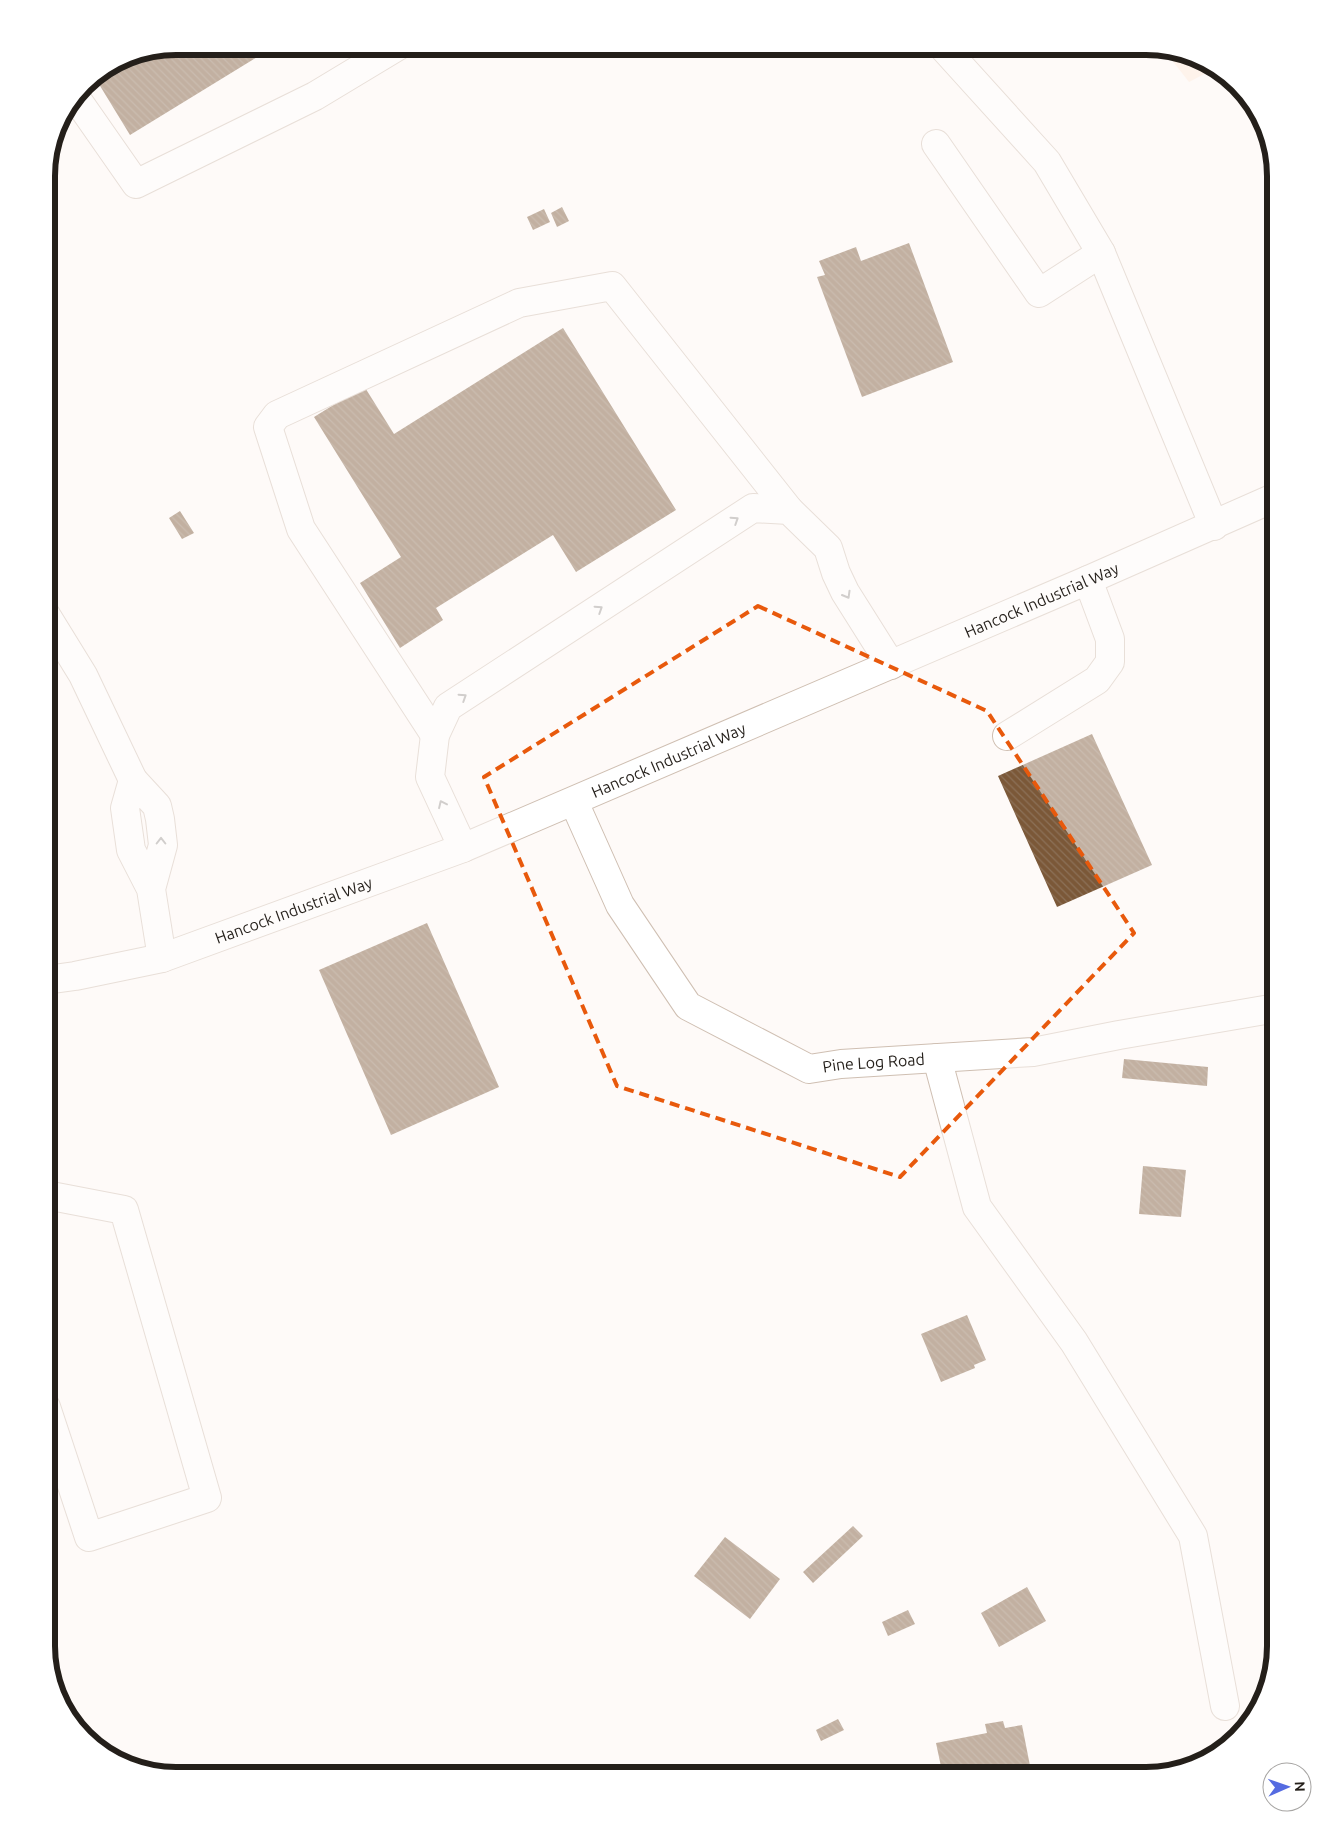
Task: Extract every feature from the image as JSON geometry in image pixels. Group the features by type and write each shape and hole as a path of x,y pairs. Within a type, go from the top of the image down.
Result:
{"street":[{"path":"80,103 136,184 315,96 383,55"},
{"path":"950,55 1047,162 1101,254 1214,526"},
{"path":"936,144 1039,293 1101,254"},
{"path":"435,735 302,529 268,427 277,415 519,304 612,286 789,510 828,548 836,573 845,592 891,665"},
{"name":"Hancock Industrial Way","path":"55,979 162,958 463,848 574,802 1267,502"},
{"path":"463,848 430,777 435,735 448,707 753,508 789,510"},
{"path":"1007,736 1097,680 1110,662 1110,639 1088,580"},
{"path":"55,630 83,675 133,780 157,806 163,845 151,889 162,958"},
{"name":"Pine Log Road","path":"574,802 620,905 688,1006 809,1069 841,1064 1033,1052 1267,1010"},
{"path":"937,1058 977,1207 1074,1342 1193,1536 1225,1706"},
{"path":"55,1197 124,1210 206,1498 89,1537 55,1434"}],"highlighted area":[{"path":"758,606 987,711 1134,933 900,1177 617,1086 484,777"}],"shaded area":[{"path":"1170,57 1185,61 1208,72 1189,82"}],"building":[{"path":"168,55 260,55 130,135 98,83 109,75 137,61"},
{"path":"562,207 569,221 557,227 551,213"},
{"path":"544,209 550,222 533,230 527,217"},
{"path":"909,243 953,362 862,397 817,277 825,275 819,261 856,247 861,261"},
{"path":"563,328 676,510 576,572 553,535 436,608 443,620 400,648 360,583 401,557 314,417 364,386 394,434"},
{"path":"180,511 194,533 182,539 169,518"},
{"path":"1092,734 1152,865 1057,907 998,776"},
{"path":"427,923 499,1087 391,1135 319,970"},
{"path":"1124,1059 1208,1067 1207,1086 1122,1078"},
{"path":"1143,1166 1186,1170 1181,1217 1139,1214"},
{"path":"967,1315 986,1360 974,1365 975,1368 941,1382 921,1334"},
{"path":"853,1526 863,1536 813,1583 803,1572"},
{"path":"725,1537 780,1579 750,1619 694,1576"},
{"path":"1027,1587 1046,1621 999,1647 981,1613"},
{"path":"908,1610 915,1624 888,1636 882,1622"},
{"path":"838,1719 844,1730 821,1741 816,1730"},
{"path":"1003,1721 1005,1728 1022,1725 1030,1767 941,1767 936,1743 987,1733 985,1724"}]}
